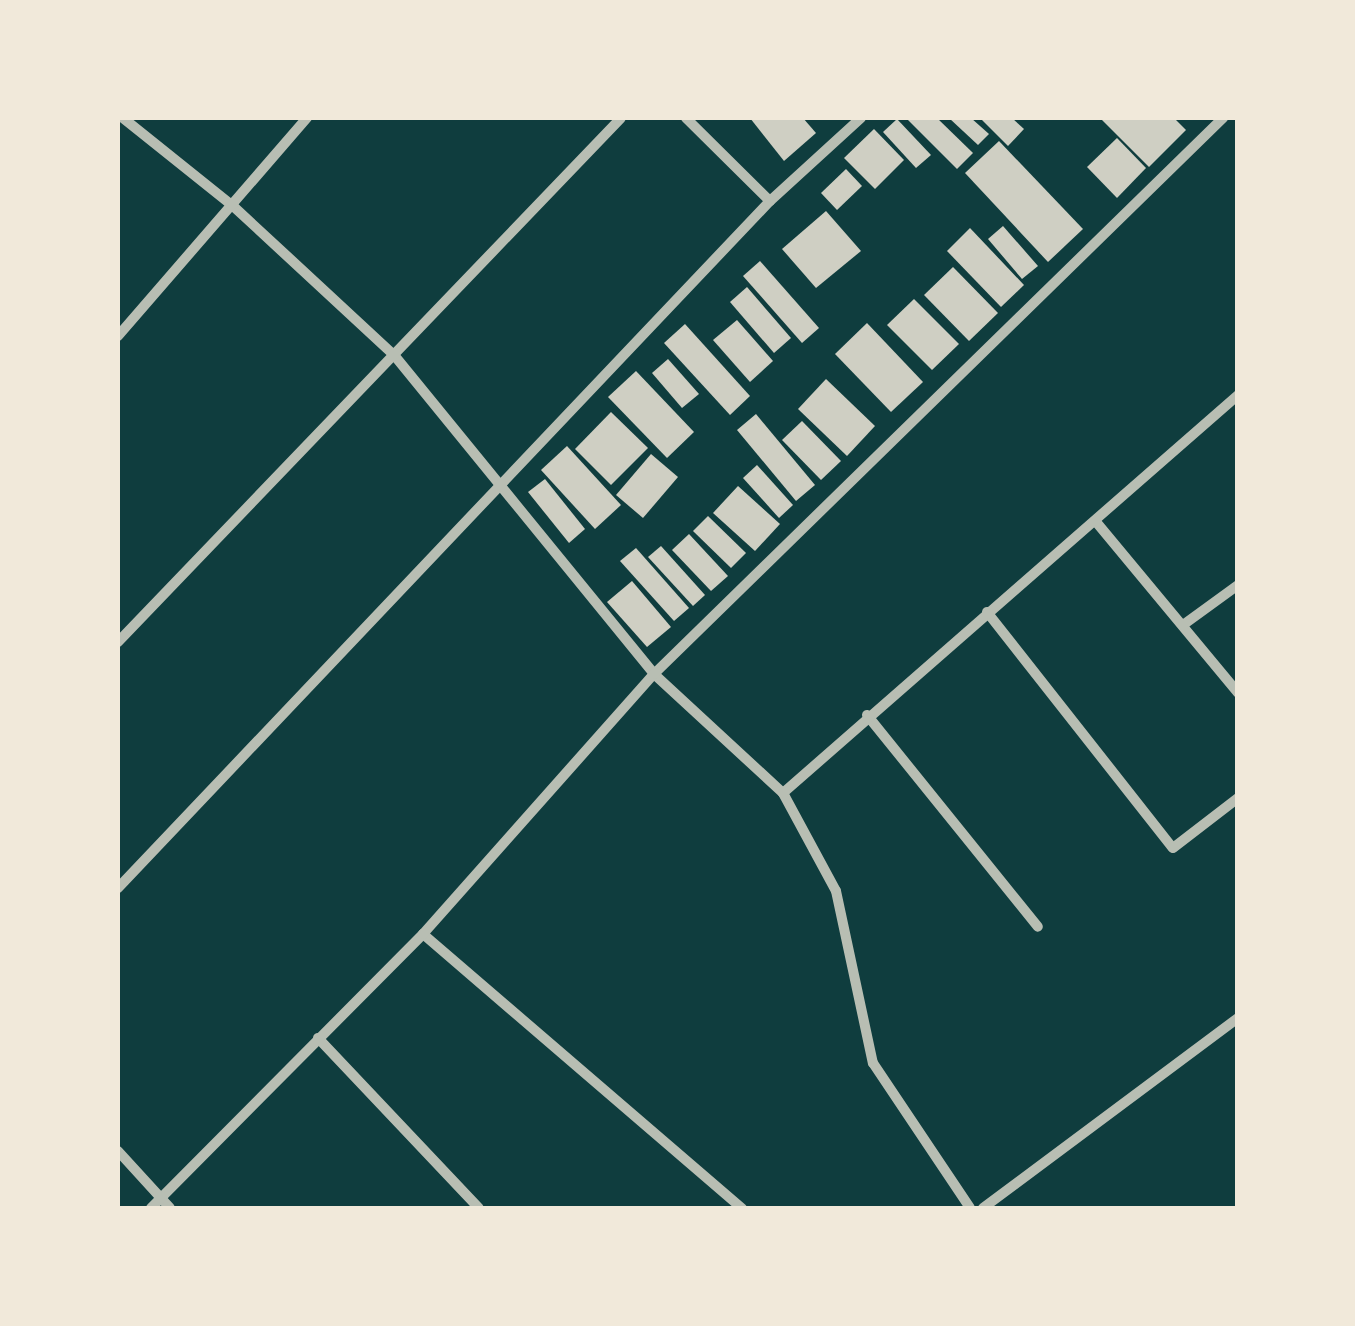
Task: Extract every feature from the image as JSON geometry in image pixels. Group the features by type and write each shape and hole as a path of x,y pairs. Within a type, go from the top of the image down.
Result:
{"street":[{"path":"123,118 233,206 394,355 498,490 654,674 783,793 836,892 873,1063 970,1208"},
{"path":"118,336 307,118"},
{"path":"118,642 622,118"},
{"path":"686,118 770,201"},
{"path":"118,888 770,201 861,118"},
{"path":"151,1208 166,1204 318,1038 423,934 654,674 1223,118"},
{"path":"783,793 867,714 1097,523 1238,395"},
{"path":"1097,523 1238,693"},
{"path":"1182,624 1238,585"},
{"path":"987,612 1173,848 1238,798"},
{"path":"867,714 1038,927"},
{"path":"423,934 742,1208"},
{"path":"987,1208 1238,1018"},
{"path":"318,1038 479,1208"},
{"path":"118,1151 166,1204"}],"building":[{"path":"750,118 803,118 816,133 784,161"},
{"path":"906,118 937,118 973,153 957,169"},
{"path":"949,118 971,118 989,134 978,145"},
{"path":"980,118 1012,118 1024,129 1008,146"},
{"path":"1100,118 1174,118 1186,130 1149,167"},
{"path":"897,119 931,155 916,168 883,132"},
{"path":"874,129 904,160 875,189 844,158"},
{"path":"1117,138 1146,168 1117,198 1087,167"},
{"path":"999,141 1083,229 1048,262 965,173"},
{"path":"846,169 862,186 837,210 821,193"},
{"path":"826,211 861,251 816,288 782,249"},
{"path":"1003,226 1038,266 1022,279 988,239"},
{"path":"970,228 1024,285 1001,307 947,251"},
{"path":"760,261 819,328 802,343 743,276"},
{"path":"953,267 998,313 969,341 924,295"},
{"path":"747,287 791,338 774,353 730,302"},
{"path":"914,299 959,344 932,370 887,325"},
{"path":"737,320 773,361 750,382 713,340"},
{"path":"867,323 923,382 891,412 835,354"},
{"path":"685,324 750,396 730,415 664,343"},
{"path":"668,359 699,394 682,408 652,373"},
{"path":"636,371 694,432 667,458 608,397"},
{"path":"826,379 875,426 847,456 798,409"},
{"path":"611,412 648,448 611,485 575,449"},
{"path":"756,414 815,485 796,501 737,430"},
{"path":"802,421 841,461 821,480 782,440"},
{"path":"567,446 621,505 595,529 541,470"},
{"path":"651,454 678,477 643,518 616,495"},
{"path":"757,465 793,505 779,518 743,478"},
{"path":"545,479 585,529 569,543 528,492"},
{"path":"738,486 780,524 755,551 713,513"},
{"path":"708,516 746,553 731,568 693,531"},
{"path":"689,534 728,576 711,591 672,550"},
{"path":"661,546 705,595 693,606 648,557"},
{"path":"636,548 689,608 674,621 620,561"},
{"path":"632,581 671,627 647,647 607,602"}]}
